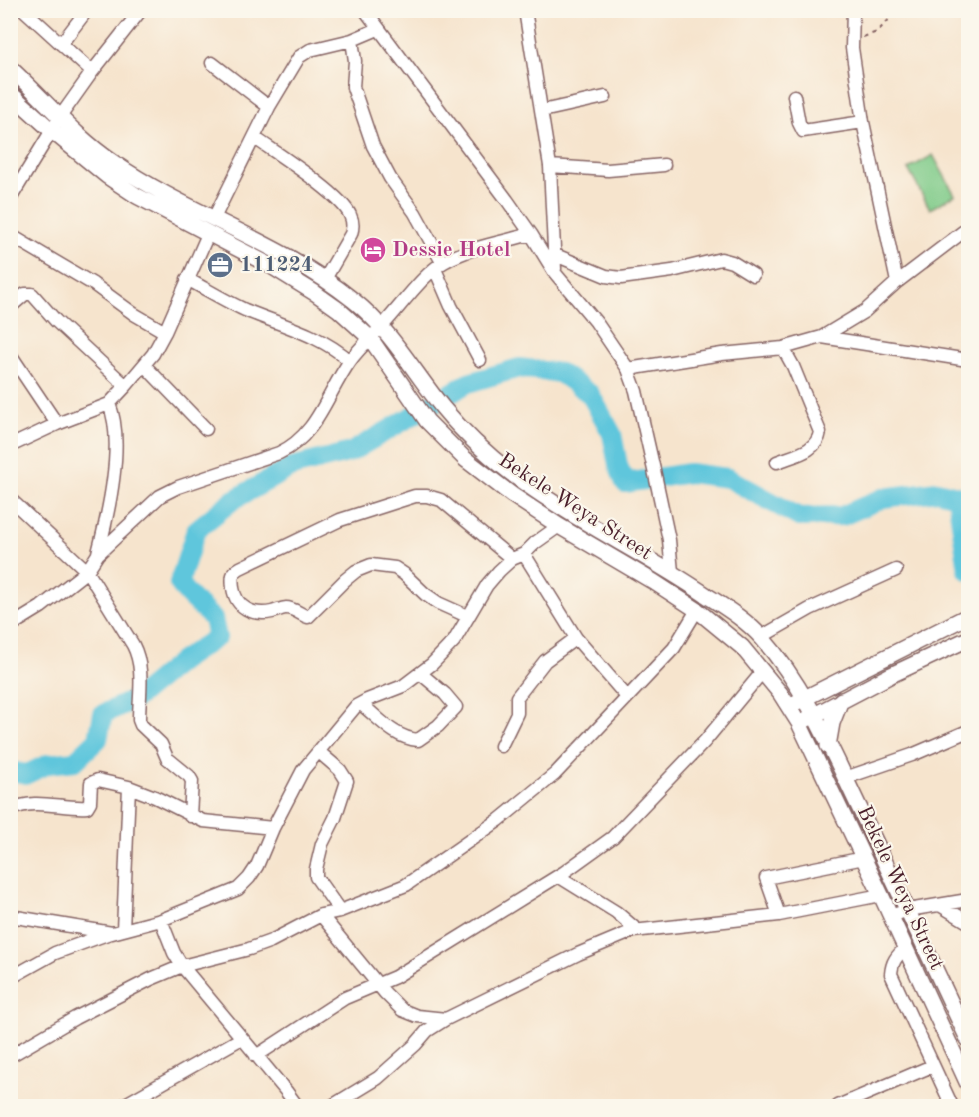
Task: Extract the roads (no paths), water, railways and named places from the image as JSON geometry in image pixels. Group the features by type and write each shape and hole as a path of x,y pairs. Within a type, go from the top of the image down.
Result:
{"main road":[{"path":"11,66 82,138 114,163 326,279 356,302 382,326 439,402 484,452 526,484 672,572 735,614 761,636 805,697 814,714 969,1038"},
{"name":"Bekele Weya Street","path":"10,93 106,176 137,196 273,267 315,292 339,310 370,338 423,415 465,459 512,495 559,526 697,610 742,647 763,671 799,723 968,1083"},
{"path":"789,706 969,616"},
{"path":"799,723 841,700 969,639"},
{"path":"792,678 824,683 836,682"},
{"path":"828,746 832,723 841,700"}],"street":[{"path":"24,10 92,72"},
{"path":"61,44 87,10"},
{"path":"10,199 60,117 141,10"},
{"path":"365,10 531,234 555,273 596,322 628,369 636,391 661,503 669,540 672,572"},
{"path":"853,10 852,40 863,122 897,282"},
{"path":"522,12 543,111 550,166 555,273"},
{"path":"214,218 269,107 299,57 310,50 352,40 378,29"},
{"path":"352,40 355,61 353,87 361,117 390,178 415,213 439,266 451,306 480,360"},
{"path":"212,63 269,107"},
{"path":"794,96 799,123 803,131 863,122"},
{"path":"543,111 605,97"},
{"path":"255,138 339,200 351,217 353,228 351,234 326,279"},
{"path":"550,166 608,170 664,165"},
{"path":"628,369 722,354 783,348 822,337 866,311 897,282 969,228"},
{"path":"10,446 57,424 109,404 126,386 153,354 165,332 208,234"},
{"path":"10,626 41,607 87,570 98,554 160,496 178,487 290,448 313,426 350,361 439,266 459,255 531,234"},
{"path":"10,235 93,284 134,314 165,332"},
{"path":"553,254 606,276 621,278 672,271 721,259 732,262 753,275"},
{"path":"187,279 244,309 297,330 337,350 350,361"},
{"path":"10,307 25,294 32,294 56,321 126,386"},
{"path":"822,337 969,360"},
{"path":"777,462 813,447 820,432 793,366 783,348"},
{"path":"10,354 57,424"},
{"path":"144,365 206,429"},
{"path":"98,554 109,501 115,450 116,425 109,404"},
{"path":"467,616 424,594 395,568 371,565 356,571 308,617 289,608 259,613 247,609 238,604 234,598 232,577 234,572 240,568 340,520 420,496 441,500 518,557 576,638 627,697"},
{"path":"10,500 87,570 138,656 139,720 141,725 161,744 167,758 189,776 192,782 190,816"},
{"path":"10,978 55,953 161,920 238,888 257,866 273,828 303,770 350,714 361,704 403,686 432,664 454,641 487,585 534,543 559,526"},
{"path":"761,636 810,609 896,570"},
{"path":"10,1056 75,1018 182,966 249,949 321,915 340,911 406,885 499,819 555,774 674,648 697,610"},
{"path":"501,746 517,713 517,697 545,661 576,638"},
{"path":"256,1056 345,998 395,977 558,876 613,837 705,741 763,671"},
{"path":"361,704 399,735 418,740 438,726 456,707 445,694 420,673"},
{"path":"845,778 912,755 969,731"},
{"path":"319,752 340,770 347,781 335,818 322,844 315,874 340,911"},
{"path":"10,810 36,803 87,807 90,802 91,783 98,780 129,787 202,821 273,828"},
{"path":"117,932 129,787"},
{"path":"779,915 766,878 864,858"},
{"path":"558,876 616,912 637,930"},
{"path":"332,1107 378,1078 427,1031 446,1019 578,954 637,930 779,915 881,895"},
{"path":"891,916 908,910 969,900"},
{"path":"940,905 969,922"},
{"path":"321,915 402,1010 417,1016 446,1019"},
{"path":"10,916 117,932"},
{"path":"161,920 174,953 182,966 286,1090 297,1107"},
{"path":"906,948 892,964 891,974 952,1107"},
{"path":"122,1107 242,1038"},
{"path":"838,1107 932,1066"}],"waterway":[{"path":"10,771 27,774 48,764 75,761 98,739 103,714 135,699 181,661 217,637 213,619 179,583 196,530 233,500 292,467 351,452 468,383 519,368 560,373 590,394 612,434 618,465 625,483 689,473 728,478 799,517 842,516 883,498 937,491 957,496 968,570"}],"place":[{"name":"Dessie Hotel","path":"373,250"},
{"name":"111224","path":"220,265"}]}
